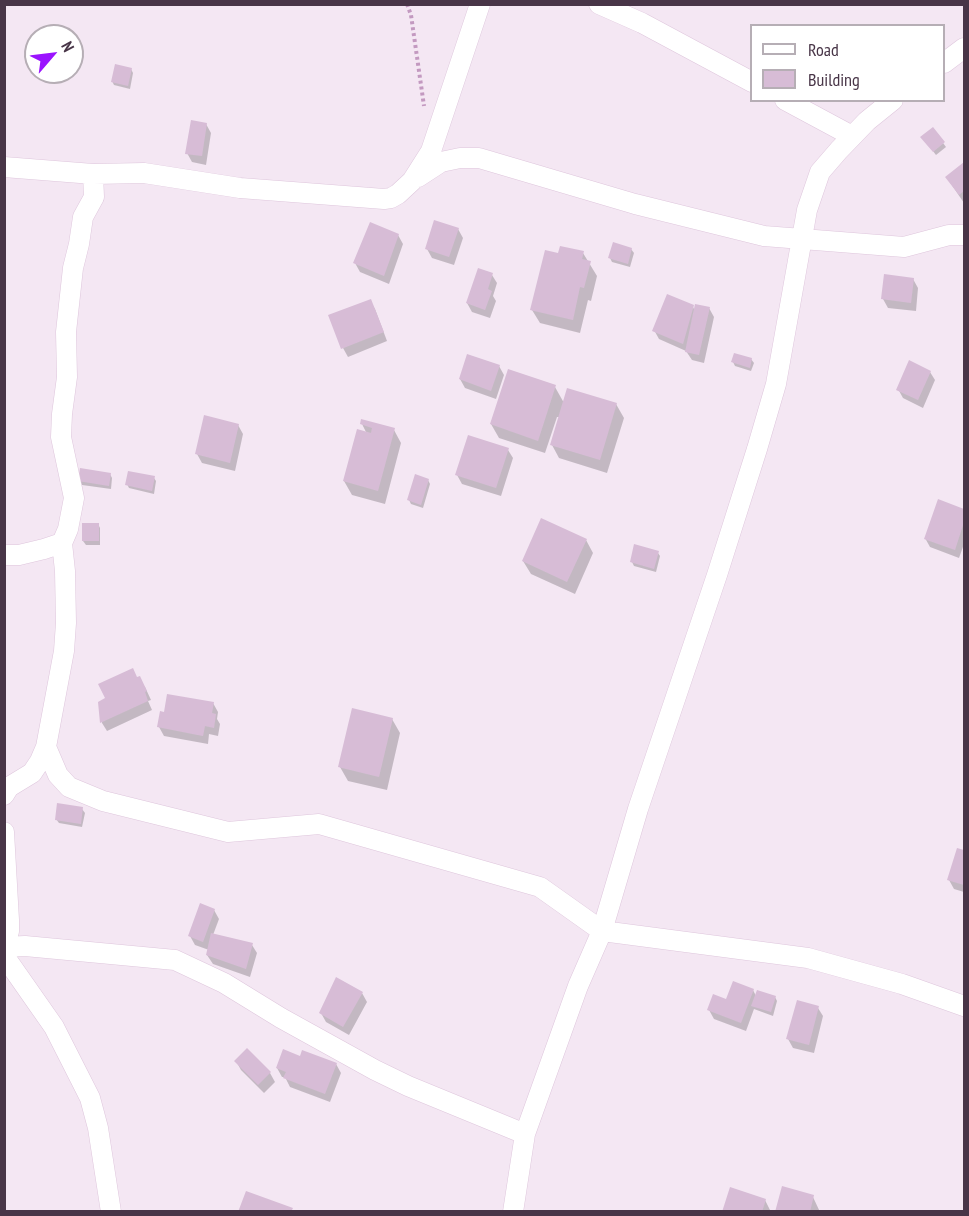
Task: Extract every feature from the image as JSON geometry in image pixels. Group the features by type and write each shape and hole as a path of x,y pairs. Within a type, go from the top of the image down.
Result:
{"street":[{"path":"412,181 431,151 480,4"},
{"path":"599,4 642,23 750,81"},
{"path":"945,62 964,48"},
{"path":"789,102 852,136"},
{"path":"513,1212 525,1134 578,986 602,931 638,809 757,449 776,384 807,210 820,172 867,121 891,102"},
{"path":"4,167 93,174 144,173 240,188 384,199 398,194 412,181 441,162 460,158 479,158 635,204 764,236 904,247 949,235 964,235"},
{"path":"4,795 9,787 32,773 46,747 64,651 66,623 62,543 68,529 74,498 61,437 67,378 66,332 73,268 83,217 94,197 93,174"},
{"path":"4,555 19,555 62,543"},
{"path":"46,747 58,775 69,787 103,801 228,832 319,824 540,888 602,931 808,958 902,984 964,1006"},
{"path":"4,832 9,920 5,957 54,1027 90,1098 98,1128 111,1212"},
{"path":"5,947 25,946 176,960 224,983 281,1018 375,1070 525,1134"}],"path":[{"path":"407,4 411,15 426,117"}],"building":[{"path":"115,64 132,68 128,86 111,82"},
{"path":"191,120 207,123 202,156 185,154"},
{"path":"933,127 945,142 933,152 920,137"},
{"path":"964,162 964,191 959,195 945,177"},
{"path":"434,220 459,228 449,257 425,249"},
{"path":"370,222 399,234 384,276 353,263"},
{"path":"613,242 632,248 628,264 608,258"},
{"path":"560,246 584,251 582,259 591,261 584,288 580,287 573,320 530,310 545,250 558,253"},
{"path":"478,268 493,273 488,289 492,291 485,310 466,303"},
{"path":"884,274 914,278 911,303 881,299"},
{"path":"667,294 694,305 683,344 652,331"},
{"path":"371,299 384,332 341,349 328,315"},
{"path":"695,304 710,307 699,355 685,352"},
{"path":"734,353 752,358 750,368 731,362"},
{"path":"467,354 500,365 491,391 459,379"},
{"path":"909,360 931,371 918,400 896,390"},
{"path":"508,369 556,385 538,441 490,424"},
{"path":"567,388 617,403 600,460 550,445"},
{"path":"204,415 239,424 230,463 195,454"},
{"path":"361,419 395,428 378,491 343,481 357,429 371,433 372,428 360,424"},
{"path":"468,435 509,448 496,488 455,475"},
{"path":"80,468 111,473 109,486 78,481"},
{"path":"128,471 155,476 152,491 125,485"},
{"path":"415,474 429,479 421,505 407,500"},
{"path":"938,499 964,509 964,522 955,550 924,539"},
{"path":"541,518 587,539 567,582 522,561"},
{"path":"82,523 99,523 99,541 82,541"},
{"path":"634,544 659,551 654,569 630,562"},
{"path":"133,668 137,677 140,676 147,691 145,692 148,701 100,723 98,702 105,698 98,684"},
{"path":"167,694 214,702 212,713 216,714 214,728 205,726 203,736 157,727 160,711 164,712"},
{"path":"352,708 393,718 379,777 338,767"},
{"path":"57,803 83,807 81,824 55,820"},
{"path":"957,848 964,850 964,885 947,880"},
{"path":"200,903 215,909 203,942 188,936"},
{"path":"211,933 253,943 246,969 206,955"},
{"path":"336,977 363,992 343,1027 319,1013"},
{"path":"733,981 754,989 741,1023 707,1010 713,994 726,999"},
{"path":"757,990 776,996 771,1012 751,1006"},
{"path":"797,1000 819,1006 809,1045 786,1039"},
{"path":"247,1048 271,1072 258,1085 234,1061"},
{"path":"283,1049 300,1056 302,1050 337,1063 325,1094 283,1078 286,1072 276,1068"},
{"path":"782,1186 814,1195 810,1212 775,1212"},
{"path":"730,1187 766,1199 762,1212 722,1212"},
{"path":"246,1191 293,1208 291,1212 238,1212"}]}
